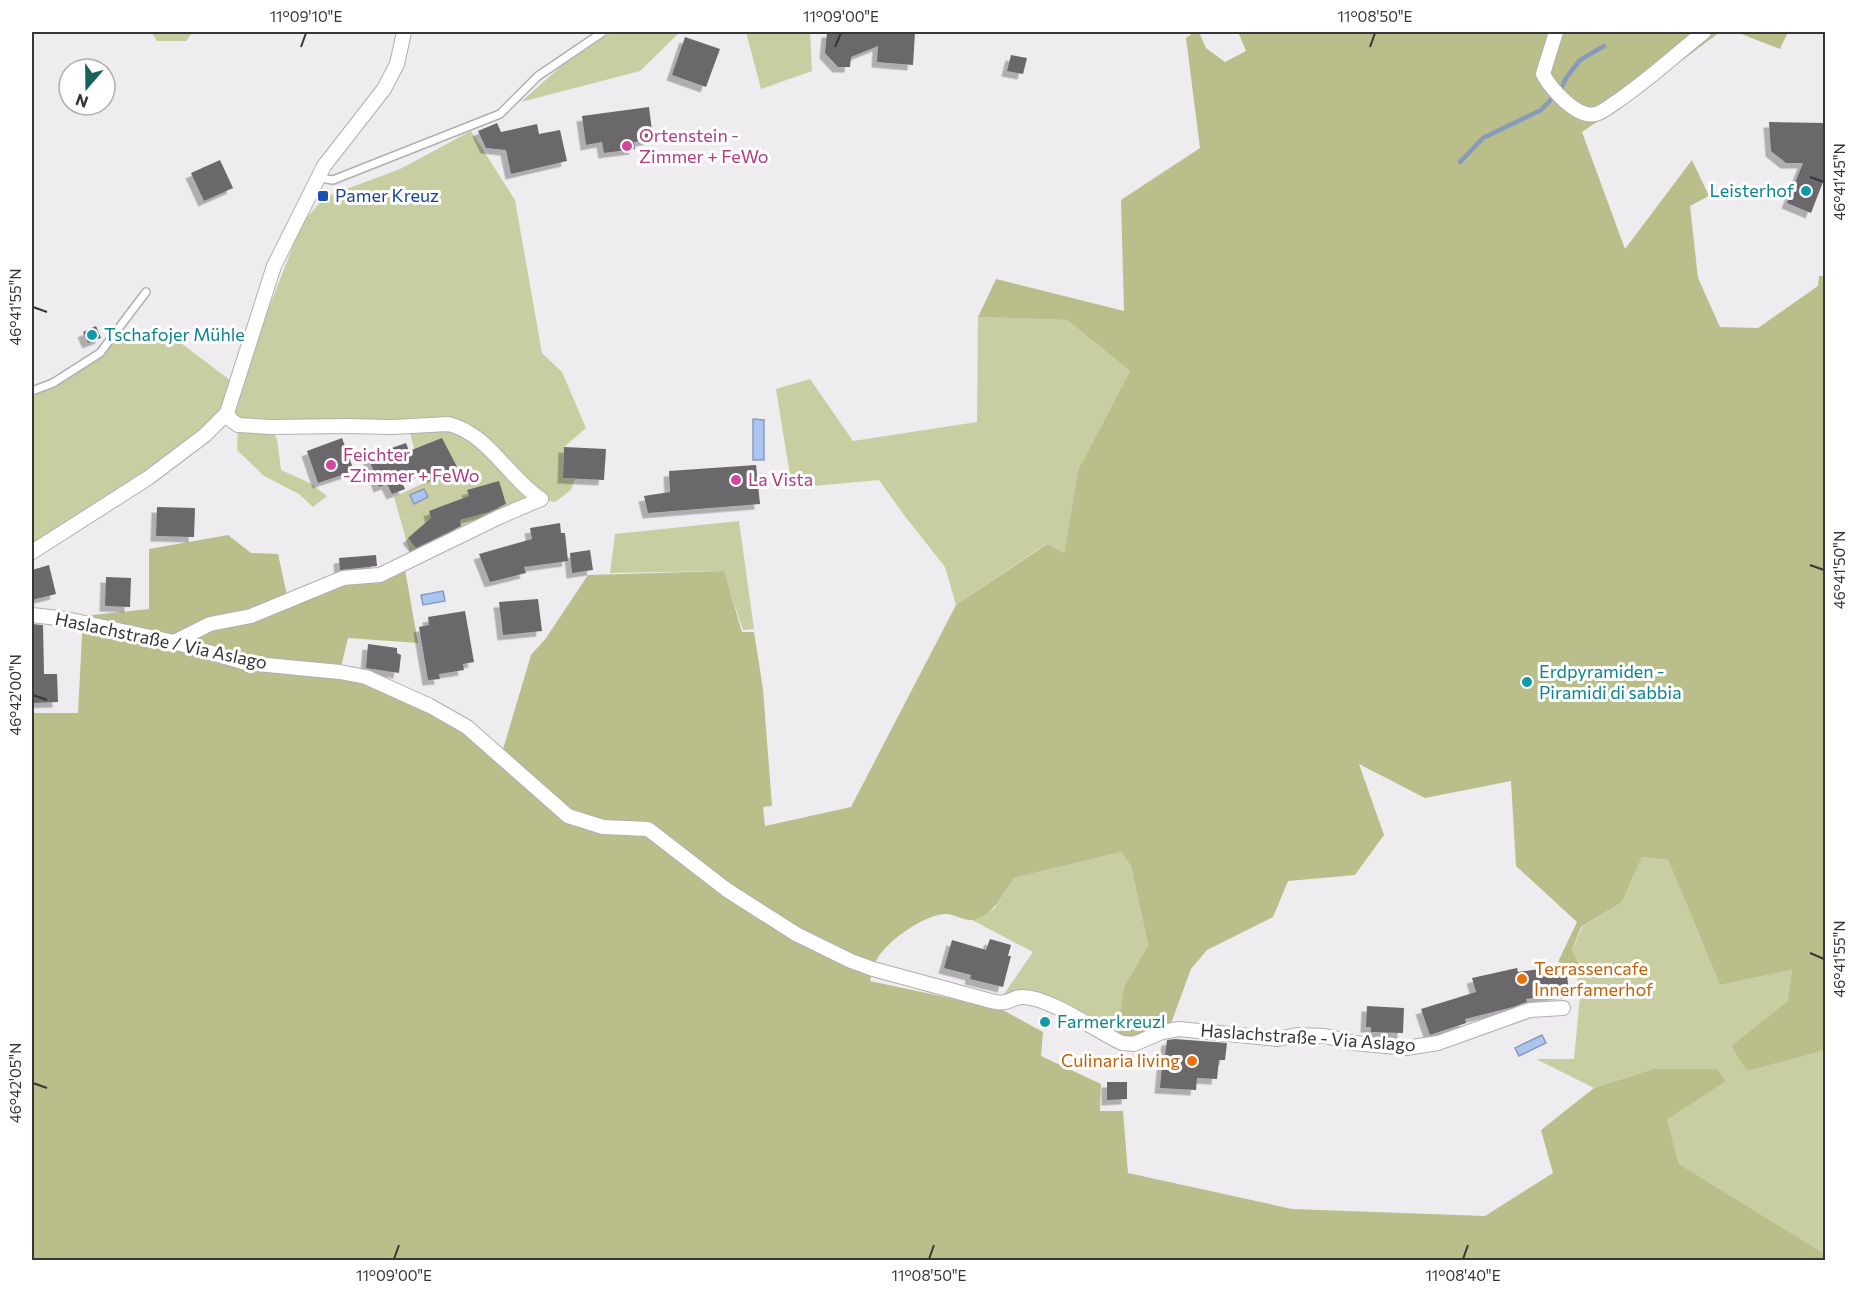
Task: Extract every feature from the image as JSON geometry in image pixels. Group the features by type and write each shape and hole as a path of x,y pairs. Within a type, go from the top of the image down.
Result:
{"street":[{"path":"32,552 158,471 205,435 227,412 274,266 324,166 384,90 397,64 404,32"},
{"path":"1556,32 1543,74 1547,82 1567,103 1581,113 1595,115 1627,94 1704,32"},
{"path":"174,642 210,624 251,616 343,578 380,575 541,499 523,485 475,437 456,426 448,424 271,428 238,425 231,420 227,412"},
{"name":"Haslachstraße / Via Aslago","path":"32,615 66,619 174,642 246,663 340,672 366,677 430,706 467,727 568,816 603,826 648,829 727,890 796,934 832,952 873,969 991,1001 1007,1002 1017,997 1024,997"},
{"name":"Haslachstraße - Via Aslago","path":"1024,997 1050,1005 1122,1042 1134,1044 1162,1032 1179,1029 1278,1039 1297,1035 1325,1036 1354,1043 1406,1048 1438,1043 1530,1010 1563,1008"}],"lane":[{"path":"317,178 333,180 500,114 538,76 603,32"},
{"path":"32,391 53,383 100,353 146,292"}],"green space":[{"path":"151,32 193,32 186,41 157,41"},
{"path":"612,32 680,32 640,71 521,102 559,68"},
{"path":"746,32 810,32 812,71 761,89"},
{"path":"1194,32 1199,32 1206,48 1225,62 1246,51 1238,32 1720,32 1582,132 1625,249 1692,160 1709,196 1690,206 1698,278 1720,327 1758,328 1818,286 1819,276 1825,276 1825,1050 1747,1071 1731,1046 1788,1001 1792,970 1720,985 1668,860 1642,857 1622,902 1581,927 1572,950 1580,967 1558,962 1577,922 1516,866 1511,781 1425,798 1359,764 1384,835 1355,875 1288,881 1273,917 1207,950 1191,969 1169,1029 1134,1042 1115,1038 1124,987 1148,945 1131,866 1121,852 1014,878 992,909 987,914 973,920 946,914 937,915 918,923 889,944 882,952 874,964 870,981 1001,1009 1043,1032 1041,1056 1101,1084 1100,1111 1123,1111 1128,1173 1292,1209 1485,1216 1553,1173 1541,1130 1594,1088 1653,1069 1717,1069 1726,1081 1667,1120 1679,1164 1825,1254 1825,1260 32,1260 32,713 78,713 83,616 149,609 149,549 228,535 251,553 278,554 288,600 404,564 418,643 348,638 340,671 430,706 501,756 531,655 546,638 588,575 724,571 742,632 754,632 763,689 772,806 763,807 765,826 851,807 956,605 1047,544 1064,553 1078,470 1130,371 1067,320 978,317 996,279 1124,311 1121,200 1200,148 1186,38"},
{"path":"1736,32 1788,32 1780,49"},
{"path":"471,131 515,200 542,353 562,372 586,428 564,447 563,478 575,479 571,490 555,502 541,499 412,560 394,497 424,483 408,426 271,428 277,439 281,470 310,483 327,496 313,507 299,494 264,476 237,450 238,425 231,420 217,424 32,552 32,391 84,365 113,337 173,337 235,384 240,382 302,223 325,197 400,169"},
{"path":"978,317 1067,320 1130,371 1078,470 1064,553 1046,544 956,605 945,567 879,480 792,488 776,389 810,379 853,441 977,422"},
{"path":"739,521 754,629 743,630 723,571 610,573 615,534"},
{"path":"1121,852 1131,866 1148,945 1124,987 1115,1038 1083,1021 1004,994 1033,952 972,920 994,909 1014,878"},
{"path":"1642,857 1668,860 1720,985 1792,970 1789,1001 1731,1046 1747,1070 1825,1050 1825,1254 1679,1164 1667,1120 1725,1081 1653,1069 1594,1088 1536,1059 1574,1059 1580,996 1575,994 1580,967 1572,951 1582,927 1622,902"}],"water":[{"path":"753,419 764,420 764,460 753,460"},
{"path":"424,489 428,497 414,504 410,495"},
{"path":"443,591 445,601 423,605 421,595"},
{"path":"1542,1035 1546,1043 1519,1056 1515,1048"}],"building":[{"path":"827,32 915,32 913,65 877,62 878,46 851,57 850,67 838,67 825,53"},
{"path":"685,37 720,49 706,87 672,75"},
{"path":"1011,55 1027,58 1023,74 1007,71"},
{"path":"649,107 653,139 634,142 635,149 604,153 602,142 586,145 582,116"},
{"path":"1769,122 1826,123 1823,182 1811,213 1787,203 1803,163 1786,163 1771,151"},
{"path":"497,123 501,132 537,124 539,134 560,130 567,161 511,174 506,150 486,148 478,131"},
{"path":"220,160 233,188 204,201 191,173"},
{"name":"Tschafojer Mühle","path":"96,326 101,338 88,343 83,332"},
{"path":"342,438 354,471 318,483 307,451"},
{"path":"442,438 457,467 429,479 425,471 401,480 405,489 392,494 387,484 379,487 368,456 406,443 409,451"},
{"path":"564,447 606,449 604,480 563,478"},
{"path":"756,465 760,504 648,513 644,496 670,492 669,471"},
{"path":"499,481 506,504 489,512 460,520 461,526 416,548 408,538 431,518 429,511 469,496 467,490"},
{"path":"157,507 195,508 194,537 156,536"},
{"path":"560,523 561,533 565,533 568,561 524,567 526,573 490,582 479,554 532,539 530,528"},
{"path":"590,550 593,570 572,573 570,553"},
{"path":"376,555 377,566 340,570 339,558"},
{"path":"49,565 56,594 32,600 32,570"},
{"path":"106,577 131,578 130,607 105,606"},
{"path":"538,599 542,631 503,635 499,602"},
{"path":"465,611 474,662 463,664 464,670 439,674 440,679 428,680 419,627 429,625 428,617"},
{"path":"32,624 43,625 44,674 57,674 58,702 32,703"},
{"path":"368,644 397,648 397,653 401,655 399,673 366,668"},
{"path":"990,939 1011,945 1008,956 1011,956 1003,987 970,979 971,975 944,968 952,940 986,950"},
{"path":"1560,966 1561,976 1567,975 1569,993 1526,999 1527,1002 1465,1019 1466,1023 1430,1035 1421,1009 1476,992 1472,978 1517,968 1518,972"},
{"path":"1367,1006 1404,1008 1403,1033 1371,1032 1371,1027 1366,1027"},
{"path":"1167,1040 1227,1043 1225,1060 1219,1060 1217,1079 1197,1078 1196,1090 1160,1088"},
{"path":"1107,1082 1127,1082 1127,1099 1107,1100"}],"waterway":[{"path":"1460,162 1483,138 1541,110 1561,89 1566,78 1580,60 1604,46"}],"place":[{"name":"Ortenstein - Zimmer + FeWo","path":"627,146"},
{"name":"Leisterhof","path":"1806,191"},
{"name":"Pamer Kreuz","path":"323,196"},
{"name":"Tschafojer Mühle","path":"92,335"},
{"name":"Feichter -Zimmer + FeWo","path":"331,465"},
{"name":"La Vista","path":"736,480"},
{"name":"Erdpyramiden - Piramidi di sabbia","path":"1527,682"},
{"name":"Terrassencafe Innerfamerhof","path":"1522,979"},
{"name":"Farmerkreuzl","path":"1045,1022"},
{"name":"Culinaria living","path":"1192,1061"}]}
